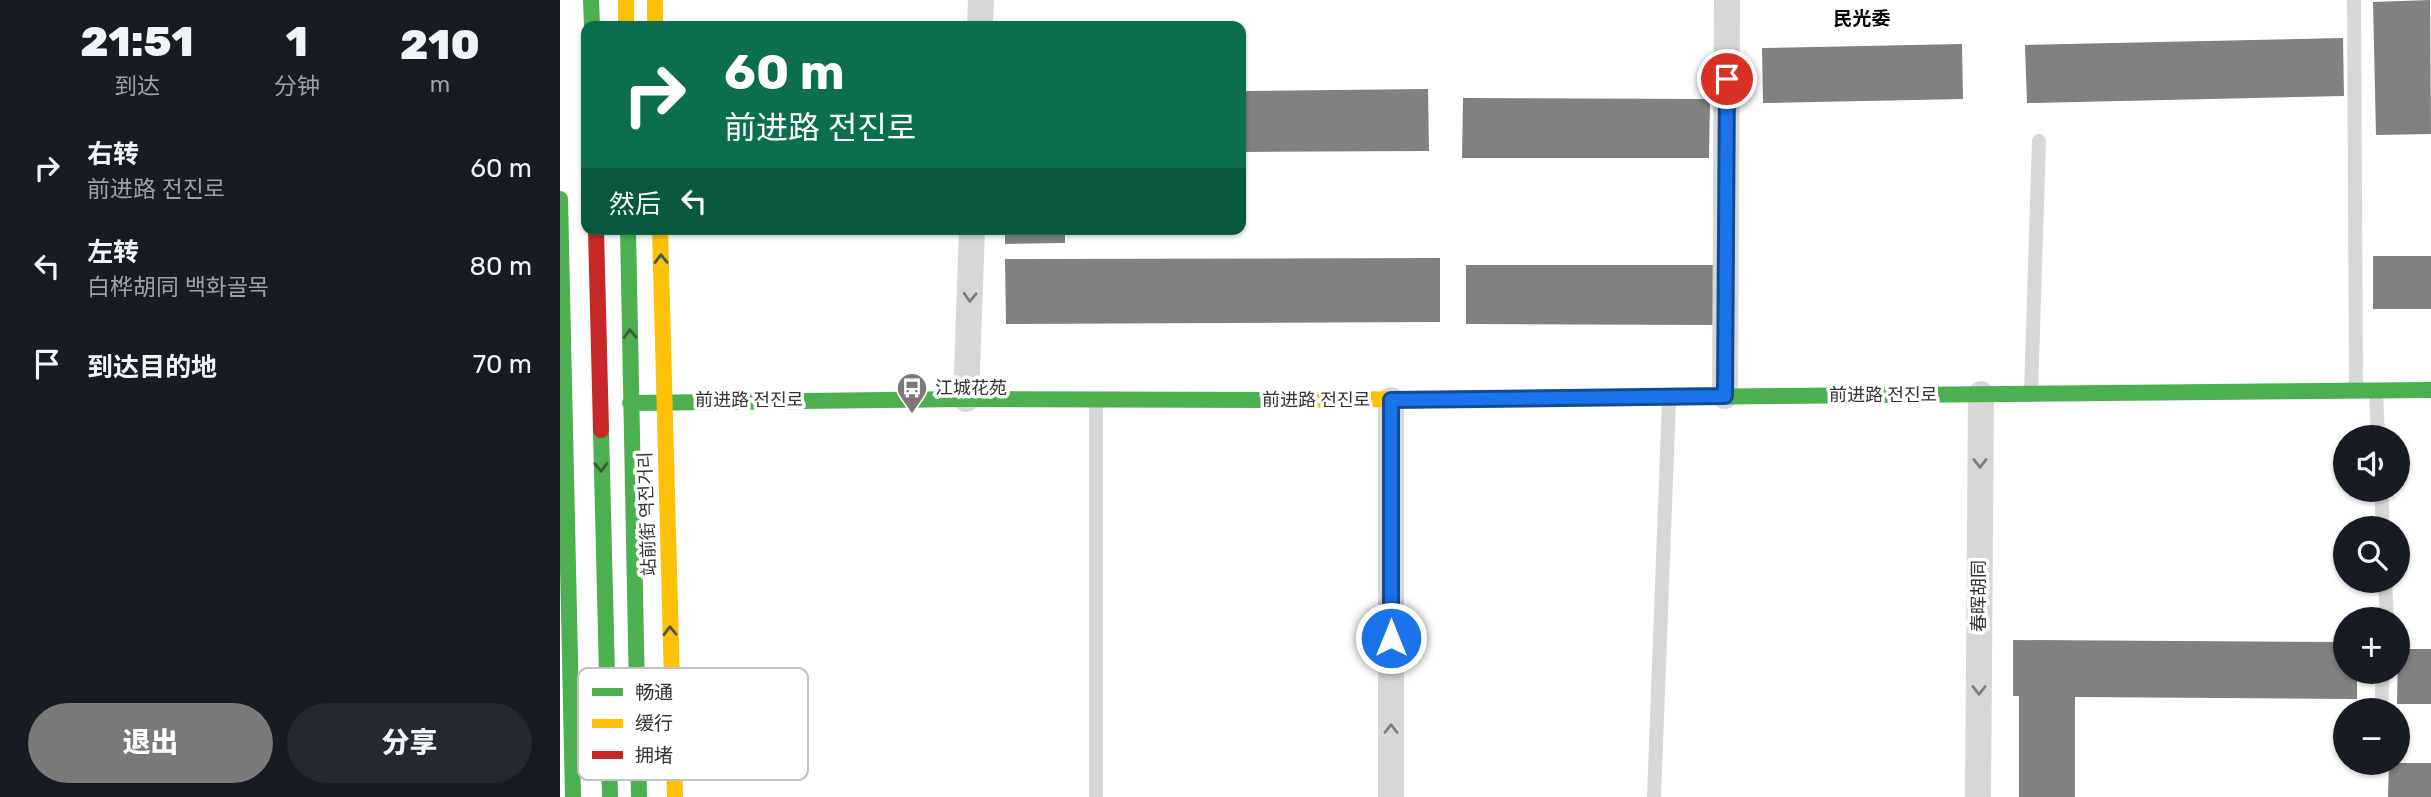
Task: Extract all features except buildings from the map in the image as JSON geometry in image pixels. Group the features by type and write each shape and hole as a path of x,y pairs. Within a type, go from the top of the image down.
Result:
{"street":[{"path":"591,0 592,21"},
{"path":"626,0 626,21"},
{"path":"655,0 655,21"},
{"path":"980,21 981,0"},
{"path":"1725,396 1727,0"},
{"path":"560,199 562,399 573,797"},
{"path":"596,235 607,668"},
{"name":"站前街 역전거리","path":"628,235 636,668"},
{"name":"站前街 역전거리","path":"660,235 671,668"},
{"path":"966,399 972,235"},
{"name":"前进路 전진로","path":"630,402 966,399 1391,400 2431,390"},
{"name":"春晖胡同","path":"1978,797 1981,394"},
{"path":"562,399 600,399"},
{"path":"1391,400 1391,797"}],"lane":[{"path":"2354,0 2356,390"},
{"path":"2031,394 2039,141"},
{"path":"2376,390 2377,425"},
{"path":"1654,797 1669,396"},
{"path":"1096,399 1096,797"}],"traffic: fast":[{"path":"591,0 592,21"},
{"path":"560,199 573,797"},
{"path":"628,235 637,668"},
{"path":"1680,397 2431,390"},
{"path":"630,403 966,399 1273,400"},
{"path":"601,430 607,668"},
{"path":"610,780 610,797"},
{"path":"639,780 639,797"}],"traffic: slow":[{"path":"626,0 626,21"},
{"path":"655,0 655,21"},
{"path":"660,235 672,668"},
{"path":"1273,400 1680,397"},
{"path":"675,780 675,797"}],"traffic: jam":[{"path":"596,235 601,430"}],"place":[{"name":"江城花苑","path":"912,415"}],"district":[{"name":"民光委","path":"1862,18"}],"route":[{"path":"1391,638 1391,400 1725,396 1727,79"}]}
